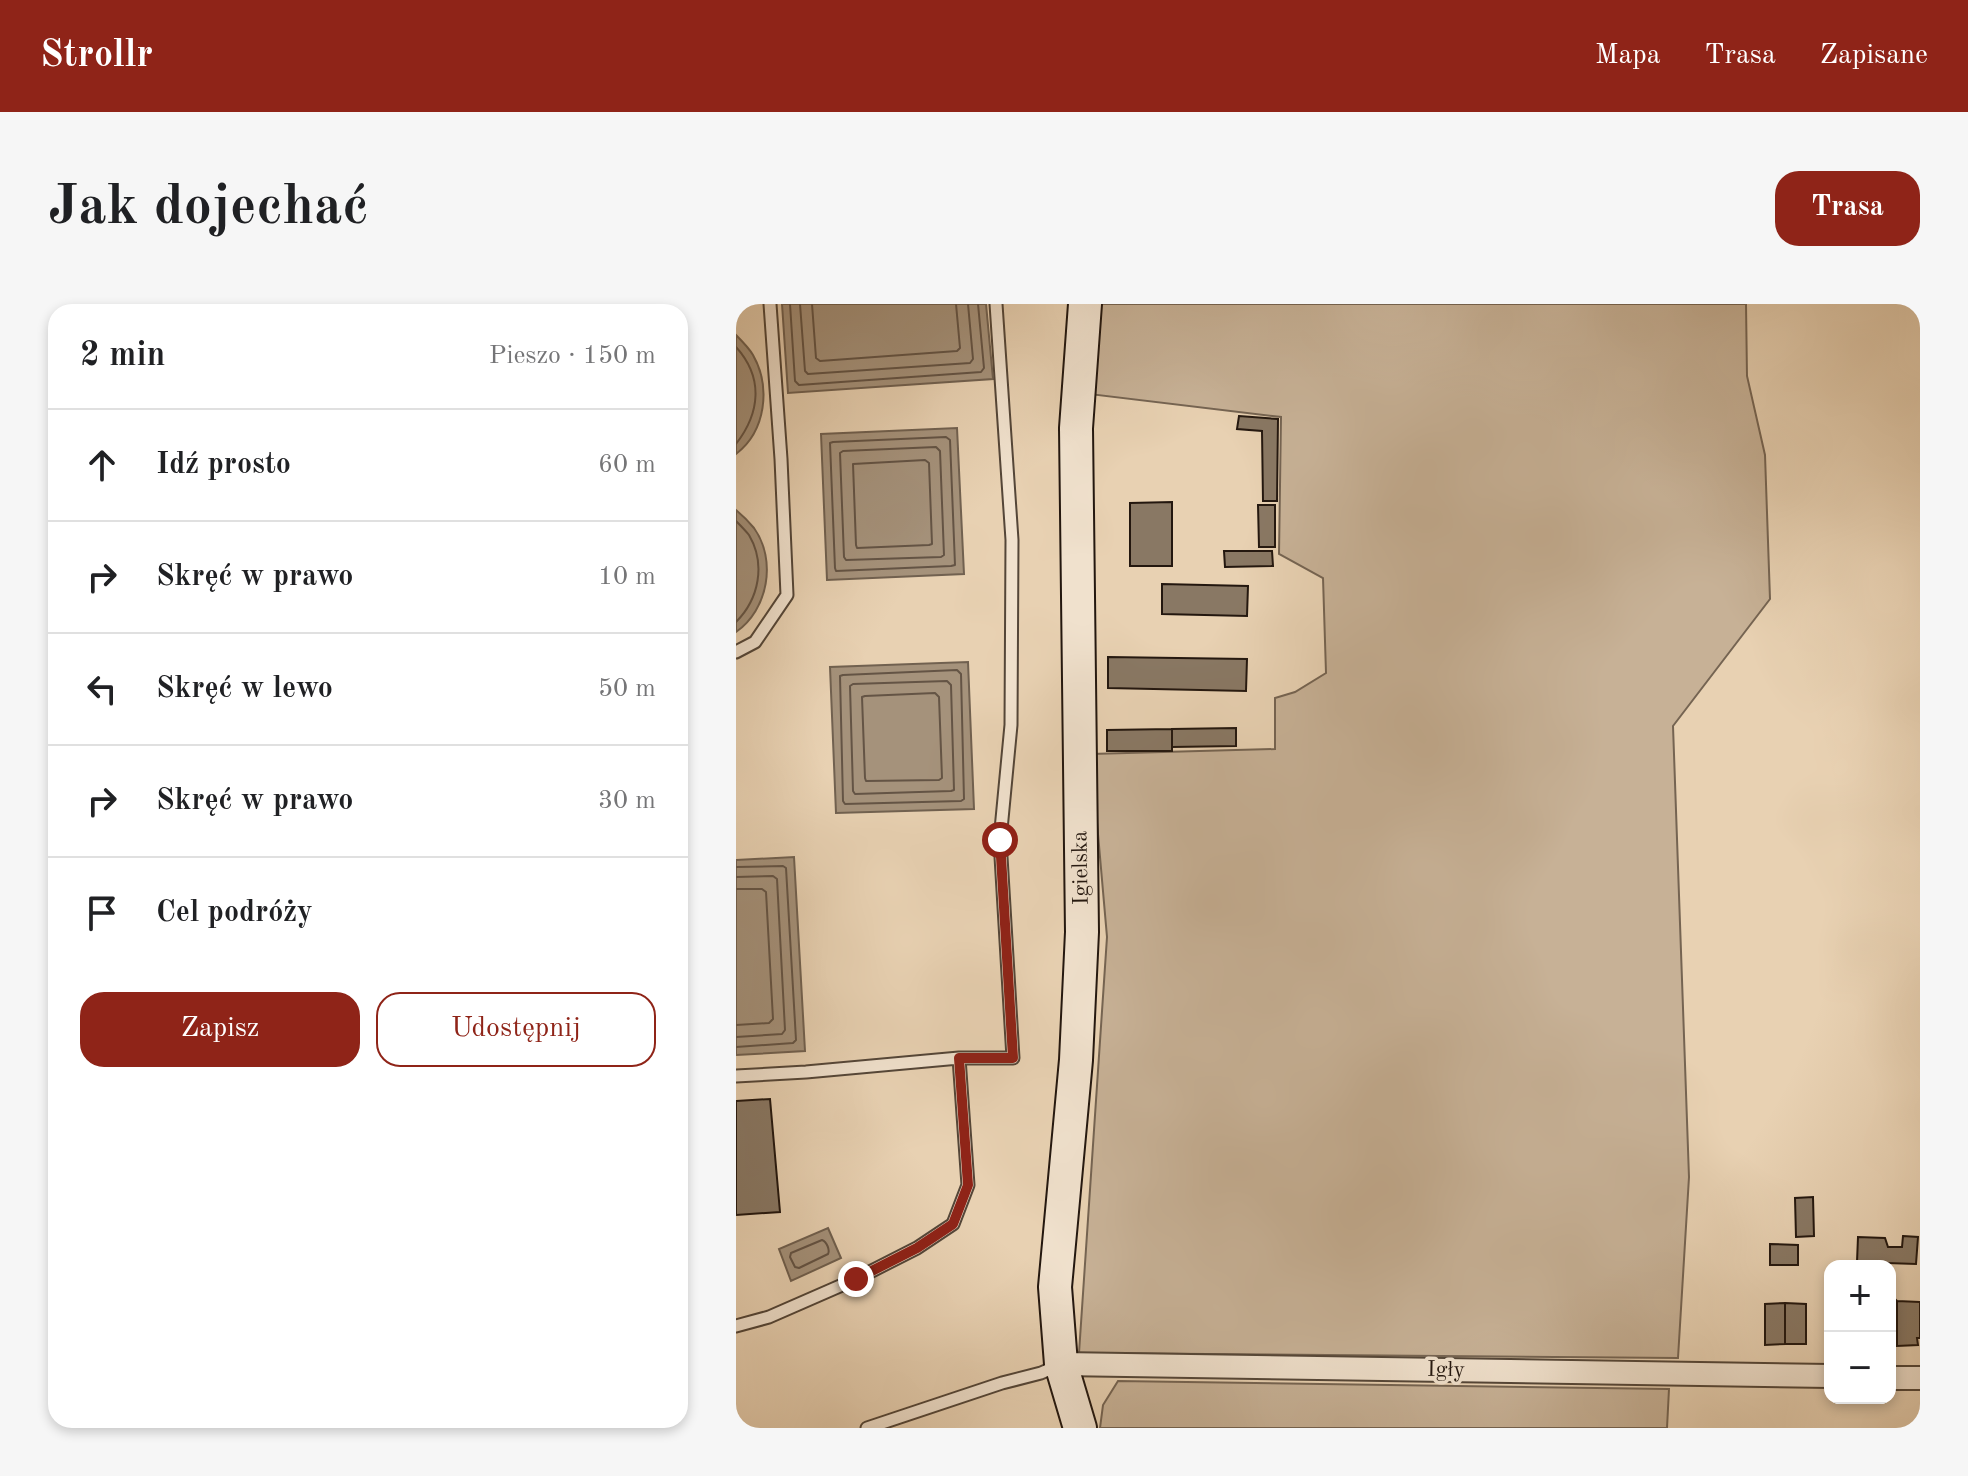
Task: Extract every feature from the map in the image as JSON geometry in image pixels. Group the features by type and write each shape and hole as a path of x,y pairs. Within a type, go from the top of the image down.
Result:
{"street":[{"name":"Igielska","path":"1080,1428 1061,1364 1055,1287 1076,1060 1082,932 1076,428 1085,304"},
{"name":"Igły","path":"1061,1364 1824,1376"},
{"path":"1896,1378 1920,1378"}],"lane":[{"path":"736,652 755,642 787,595 770,304"},
{"path":"736,1076 959,1058 1013,1058 1000,840 1011,725 1012,540 996,304"},
{"path":"736,1326 769,1317 856,1279 917,1248 953,1224 968,1185 959,1058"},
{"path":"867,1428 1061,1364"}],"shaded area":[{"path":"1101,304 1746,304 1747,376 1765,455 1770,599 1673,726 1689,1177 1678,1358 1079,1353 1107,937 1091,754 1275,749 1275,698 1295,692 1326,673 1323,578 1279,554 1281,417 1089,394"},
{"path":"1118,1381 1669,1389 1667,1428 1100,1428 1103,1405"}],"water":[{"path":"782,304 986,304 993,379 788,393"},
{"path":"736,335 759,367 763,394 754,433 736,454"},
{"path":"957,428 964,574 827,580 821,434"},
{"path":"736,510 754,528 761,541 767,569 766,584 756,611 736,632"},
{"path":"968,662 974,809 836,813 830,667"},
{"path":"794,857 805,1051 736,1055 736,860"},
{"path":"828,1228 841,1258 791,1281 779,1249"}],"building":[{"path":"1239,416 1278,419 1277,501 1263,501 1262,431 1237,429"},
{"path":"1172,502 1172,566 1130,566 1130,503"},
{"path":"1258,505 1275,505 1275,547 1259,547"},
{"path":"1224,551 1272,551 1273,566 1225,567"},
{"path":"1162,584 1248,586 1247,616 1162,614"},
{"path":"1108,657 1247,659 1246,691 1108,688"},
{"path":"1236,728 1236,746 1172,747 1172,729"},
{"path":"1172,729 1172,751 1107,751 1107,730"},
{"path":"770,1099 780,1212 736,1215 736,1101"},
{"path":"1813,1197 1814,1236 1796,1237 1795,1198"},
{"path":"1903,1236 1918,1237 1916,1264 1896,1263 1896,1260 1857,1260 1858,1237 1885,1238 1888,1247 1902,1247"},
{"path":"1770,1244 1798,1245 1798,1265 1770,1265"},
{"path":"1896,1300 1897,1346 1896,1346"},
{"path":"1897,1301 1920,1302 1918,1345 1897,1346"},
{"path":"1785,1303 1785,1344 1765,1345 1765,1304"},
{"path":"1785,1303 1806,1304 1806,1344 1785,1344"}],"route":[{"path":"856,1279 917,1248 953,1224 968,1185 959,1058 1013,1058 1000,840"}]}
